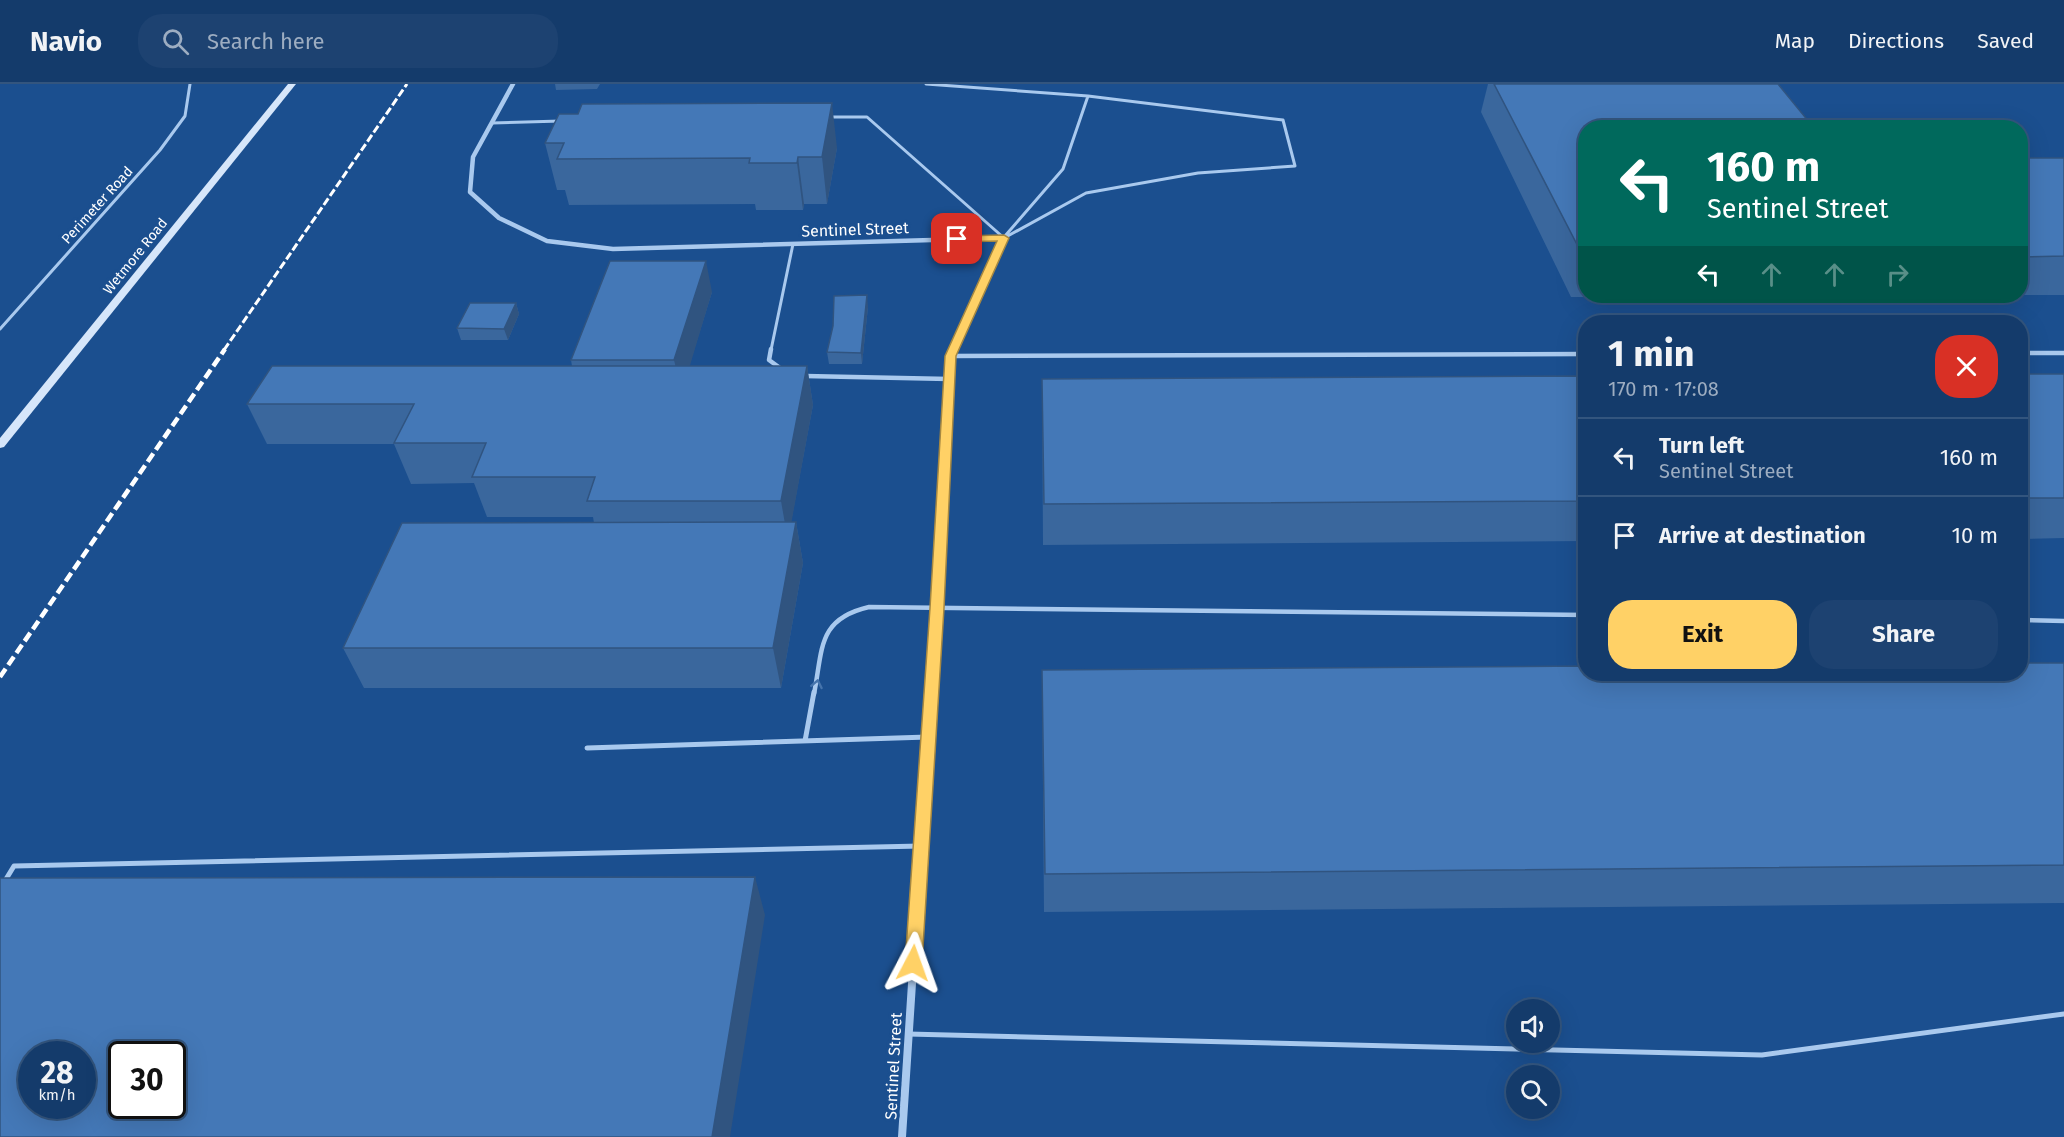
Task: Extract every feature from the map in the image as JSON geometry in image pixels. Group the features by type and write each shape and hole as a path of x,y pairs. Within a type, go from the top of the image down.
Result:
{"main road":[{"name":"Wetmore Road","path":"0,445 292,84"}],"street":[{"name":"Sentinel Street","path":"513,84 472,157 470,192 500,218 547,241 613,249 1004,238 950,356 937,608 902,1137"}],"lane":[{"name":"Perimeter Road","path":"0,329 160,150 185,116 190,84"},
{"path":"926,84 1088,96 1283,120 1295,166 1198,172 1086,193 1004,238"},
{"path":"1004,238 1063,169 1088,96"},
{"path":"820,118 867,117 1004,238"},
{"path":"492,123 562,122"},
{"path":"782,370 769,360 794,244"},
{"path":"2028,353 2064,353"},
{"path":"950,356 1578,354"},
{"path":"800,375 819,378 949,379"},
{"path":"805,741 826,632 850,611 869,607 1578,615"},
{"path":"2028,620 2064,621"},
{"path":"587,748 928,737"},
{"path":"0,889 14,866 921,846"},
{"path":"908,1034 1762,1055 2064,1014"}],"building":[{"path":"1494,84 1778,84 1807,120 1578,120 1578,246"},
{"path":"832,103 822,157 798,157 797,163 749,163 750,158 557,159 564,143 545,143 559,114 578,114 582,104"},
{"path":"2028,158 2064,158 2064,256 2028,257"},
{"path":"610,261 706,261 674,360 571,360"},
{"path":"867,295 861,353 827,352 833,326 834,296"},
{"path":"470,303 516,303 504,329 457,328"},
{"path":"272,366 807,366 781,501 587,501 595,477 472,477 486,443 394,443 414,404 247,404"},
{"path":"2028,374 2064,374 2064,498 2028,498"},
{"path":"1578,376 1578,501 1044,504 1042,379"},
{"path":"796,522 773,648 343,648 402,523"},
{"path":"2028,663 2064,663 2064,865 1045,874 1042,670 1578,666 1578,681 2028,681"},
{"path":"755,877 712,1137 0,1137 0,878"}],"railway":[{"path":"224,350 407,84"},
{"path":"0,677 225,349"}],"route":[{"path":"913,963 937,608 950,356 1004,238 957,239"}]}
